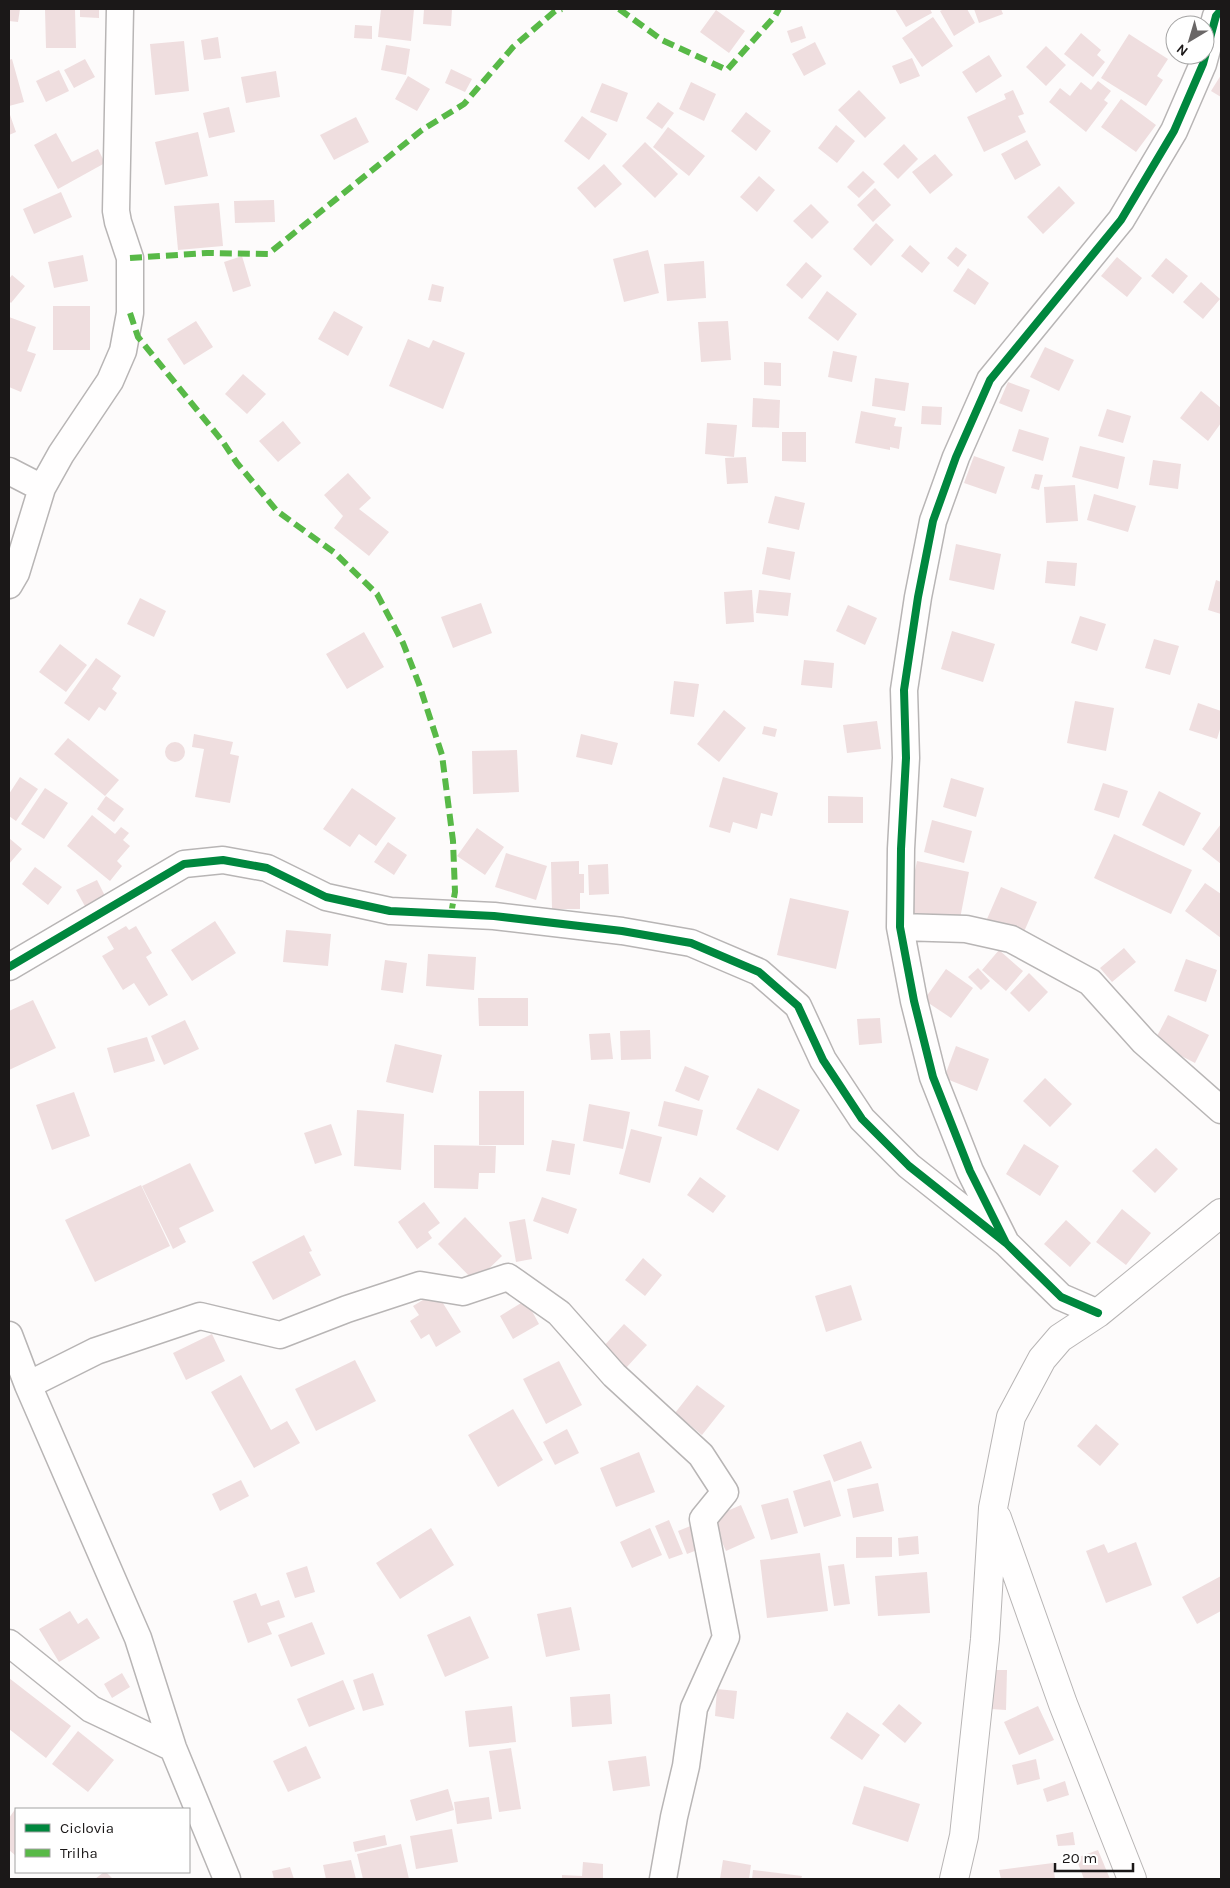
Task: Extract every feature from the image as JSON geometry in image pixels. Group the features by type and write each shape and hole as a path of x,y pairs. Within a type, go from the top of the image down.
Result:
{"street":[{"path":"9,586 16,573 42,488 61,454 110,381 124,351 130,313 130,258 116,212 120,9"},
{"path":"1006,1243 970,1171 933,1077 914,1001 900,927 901,849 906,758 904,690 918,597 932,521 956,458 990,380 1121,220 1174,131 1203,64 1216,16 1221,10"},
{"path":"9,471 42,488"},
{"path":"9,967 184,864 223,860 267,868 326,897 390,912 494,916 622,931 691,943 759,972 798,1006 823,1060 862,1119 909,1166 1006,1243 1061,1297 1098,1313"},
{"path":"900,927 966,930 1011,939 1090,982 1144,1042 1221,1110"},
{"path":"954,1879 964,1836 984,1649 993,1508 1011,1418 1042,1360 1060,1338 1098,1313 1221,1213"},
{"path":"28,1385 96,1351 200,1316 280,1335 347,1309 420,1285 463,1292 508,1277 559,1313 614,1375 701,1455 725,1492 703,1519 726,1637 694,1708 686,1766 663,1879"},
{"path":"9,1335 28,1385 138,1638 173,1748 226,1879"},
{"path":"993,1508 1063,1704 1132,1879"},
{"path":"9,1643 91,1710 173,1748"}],"building":[{"path":"9,9 20,9 18,22 9,21"},
{"path":"45,9 75,9 76,48 46,48"},
{"path":"80,9 99,9 99,18 80,17"},
{"path":"381,9 414,9 411,41 378,37"},
{"path":"424,9 452,9 451,26 423,24"},
{"path":"895,9 930,9 932,13 906,27"},
{"path":"944,9 967,9 975,23 954,36 940,11"},
{"path":"974,9 1001,9 1003,14 979,23"},
{"path":"716,10 745,31 729,53 700,32"},
{"path":"933,17 953,46 922,67 902,38"},
{"path":"355,25 372,26 372,39 354,38"},
{"path":"802,26 806,38 791,43 787,31"},
{"path":"1081,33 1101,50 1097,55 1105,62 1093,77 1064,54"},
{"path":"1129,34 1165,57 1165,64 1157,76 1163,80 1146,106 1101,78"},
{"path":"218,37 221,58 204,60 201,40"},
{"path":"184,41 189,91 155,95 150,44"},
{"path":"815,42 826,64 804,76 792,54"},
{"path":"386,45 410,49 406,75 381,70"},
{"path":"1046,46 1066,65 1046,86 1026,67"},
{"path":"989,55 1002,76 976,93 962,72"},
{"path":"912,58 920,76 900,84 892,66"},
{"path":"12,59 24,102 9,106 9,60"},
{"path":"85,59 95,77 74,88 64,70"},
{"path":"451,69 472,79 465,92 445,83"},
{"path":"59,70 69,91 46,102 36,81"},
{"path":"276,71 280,97 246,103 241,77"},
{"path":"1221,75 1221,97 1211,91"},
{"path":"408,76 430,89 417,111 395,99"},
{"path":"1098,81 1111,91 1104,100 1108,103 1086,132 1049,102 1060,88 1070,96 1081,82 1091,90"},
{"path":"691,82 716,94 704,121 679,109"},
{"path":"602,83 628,93 617,122 590,112"},
{"path":"859,90 886,118 865,138 838,110"},
{"path":"1013,90 1024,114 1018,116 1026,132 984,152 967,117 1006,99 1004,94"},
{"path":"1121,99 1156,125 1136,152 1101,127"},
{"path":"658,102 674,113 662,129 646,118"},
{"path":"229,107 235,132 209,138 203,113"},
{"path":"9,112 16,132 9,135"},
{"path":"746,112 771,131 756,151 731,131"},
{"path":"582,116 607,134 589,160 564,141"},
{"path":"356,117 369,142 334,160 320,135"},
{"path":"836,125 855,141 837,163 818,148"},
{"path":"668,127 705,156 689,176 653,147"},
{"path":"198,132 208,176 165,185 155,142"},
{"path":"56,133 72,162 98,149 105,163 58,189 34,145"},
{"path":"1027,140 1041,165 1015,180 1001,154"},
{"path":"645,142 678,174 655,198 622,166"},
{"path":"904,144 918,159 898,179 883,164"},
{"path":"935,154 953,175 930,194 912,172"},
{"path":"604,164 622,184 595,208 577,188"},
{"path":"863,171 875,182 859,198 847,187"},
{"path":"759,176 775,190 757,212 740,197"},
{"path":"1059,186 1075,203 1043,234 1027,217"},
{"path":"875,188 891,205 873,222 857,205"},
{"path":"61,192 72,217 34,234 23,209"},
{"path":"274,200 275,222 235,223 234,201"},
{"path":"219,203 223,246 178,250 174,206"},
{"path":"811,204 829,222 812,239 793,221"},
{"path":"876,223 894,240 871,266 853,249"},
{"path":"910,245 930,263 922,273 901,256"},
{"path":"956,247 967,255 958,267 947,258"},
{"path":"648,250 659,293 624,302 613,259"},
{"path":"83,255 88,281 54,288 48,262"},
{"path":"242,256 251,286 233,292 224,262"},
{"path":"1117,257 1142,278 1127,297 1101,276"},
{"path":"1166,258 1188,276 1173,294 1151,276"},
{"path":"704,261 706,298 667,301 664,264"},
{"path":"806,262 822,276 802,299 786,285"},
{"path":"968,268 989,283 975,305 953,291"},
{"path":"12,275 25,286 11,303 9,301 9,279"},
{"path":"1201,282 1220,299 1203,319 1183,302"},
{"path":"432,284 444,287 441,302 428,300"},
{"path":"827,291 857,314 838,341 808,318"},
{"path":"53,306 90,306 90,350 53,350"},
{"path":"334,311 363,327 348,356 318,339"},
{"path":"9,317 36,327 27,351 36,354 21,392 9,387"},
{"path":"196,321 213,347 184,365 167,339"},
{"path":"728,321 731,360 701,362 698,322"},
{"path":"408,339 429,348 433,340 465,353 443,409 389,386"},
{"path":"1045,347 1074,360 1059,391 1030,377"},
{"path":"833,351 857,356 852,382 828,377"},
{"path":"764,362 781,363 781,386 764,385"},
{"path":"243,374 266,394 247,414 225,394"},
{"path":"875,378 909,383 905,411 872,406"},
{"path":"1008,382 1030,390 1022,412 999,403"},
{"path":"1201,391 1221,408 1221,423 1208,441 1180,418"},
{"path":"753,398 780,400 779,428 752,427"},
{"path":"922,406 942,407 941,425 921,424"},
{"path":"1107,409 1131,416 1123,443 1098,436"},
{"path":"861,411 896,418 894,426 902,427 899,449 890,447 890,450 855,443"},
{"path":"283,421 301,443 278,462 259,441"},
{"path":"707,423 737,425 734,457 705,454"},
{"path":"1019,429 1049,438 1043,461 1012,451"},
{"path":"782,432 806,432 806,462 782,461"},
{"path":"1080,446 1125,457 1118,489 1072,477"},
{"path":"974,456 1005,467 996,494 964,483"},
{"path":"746,457 748,483 727,484 725,458"},
{"path":"1153,460 1181,464 1178,489 1149,485"},
{"path":"348,473 371,498 359,509 389,532 369,556 334,528 343,516 324,495"},
{"path":"1035,474 1043,475 1039,490 1031,488"},
{"path":"1075,485 1078,521 1046,523 1044,487"},
{"path":"1094,494 1136,506 1128,532 1087,520"},
{"path":"775,496 805,503 799,530 768,523"},
{"path":"956,544 1001,554 994,590 949,580"},
{"path":"767,547 795,552 790,580 762,574"},
{"path":"1047,561 1077,563 1075,586 1045,583"},
{"path":"1216,580 1221,582 1221,614 1208,610"},
{"path":"752,590 754,622 726,624 724,592"},
{"path":"759,590 791,593 788,616 756,613"},
{"path":"140,598 166,611 154,637 127,624"},
{"path":"481,603 492,633 453,648 441,617"},
{"path":"848,605 877,618 865,645 836,631"},
{"path":"1080,616 1106,624 1097,651 1071,643"},
{"path":"952,631 995,644 983,682 941,669"},
{"path":"364,632 384,667 347,689 326,654"},
{"path":"1154,639 1179,646 1170,675 1145,668"},
{"path":"60,644 87,665 66,692 39,672"},
{"path":"96,658 121,676 112,689 117,693 105,711 99,707 89,721 64,703"},
{"path":"804,660 834,663 832,688 801,685"},
{"path":"674,681 699,684 694,717 670,714"},
{"path":"1075,701 1114,708 1106,751 1067,743"},
{"path":"1198,703 1221,711 1221,726 1217,739 1189,730"},
{"path":"724,710 746,728 719,762 697,744"},
{"path":"877,721 881,749 847,753 843,725"},
{"path":"764,726 777,729 775,737 762,734"},
{"path":"194,734 233,742 230,754 239,756 230,803 195,797 204,749 192,747"},
{"path":"581,734 618,743 612,765 576,757"},
{"path":"68,738 119,780 105,796 54,754"},
{"path":"175,742 182,745 185,752 182,759 175,762 168,759 165,752 168,745"},
{"path":"517,750 519,792 473,794 472,751"},
{"path":"20,777 38,789 16,821 9,816 9,794"},
{"path":"723,777 778,793 772,816 761,813 757,829 733,822 730,833 709,827"},
{"path":"951,778 984,788 976,817 943,807"},
{"path":"1103,783 1128,791 1119,818 1094,810"},
{"path":"45,788 68,803 44,839 21,824"},
{"path":"352,788 396,818 376,846 359,834 350,847 323,829"},
{"path":"1159,791 1201,813 1184,846 1142,825"},
{"path":"106,796 124,809 114,822 97,809"},
{"path":"828,796 863,797 863,823 828,823"},
{"path":"92,815 115,834 121,827 129,833 123,840 130,846 117,861 122,866 110,881 67,846"},
{"path":"932,820 972,831 964,863 924,852"},
{"path":"1221,824 1221,864 1202,849"},
{"path":"477,828 504,847 485,875 457,856"},
{"path":"1114,834 1192,870 1171,914 1094,878"},
{"path":"9,838 22,849 9,864"},
{"path":"388,842 407,855 394,875 374,862"},
{"path":"506,853 547,866 536,900 495,887"},
{"path":"579,861 579,874 584,874 584,893 580,893 580,909 552,909 551,862"},
{"path":"917,861 969,872 958,929 905,918"},
{"path":"608,864 609,894 589,895 588,865"},
{"path":"35,867 62,887 48,905 22,884"},
{"path":"97,880 106,898 86,908 76,890"},
{"path":"1205,883 1221,894 1221,938 1185,911"},
{"path":"1001,887 1037,902 1023,934 987,919"},
{"path":"790,898 849,911 836,969 777,955"},
{"path":"215,921 236,953 192,981 171,950"},
{"path":"126,926 129,930 136,926 152,953 146,957 168,995 149,1006 134,983 123,990 102,956 114,949 107,937"},
{"path":"286,930 331,934 328,966 283,962"},
{"path":"1124,948 1136,962 1112,982 1100,968"},
{"path":"999,950 1023,971 1006,991 982,970"},
{"path":"428,954 476,957 474,990 426,986"},
{"path":"1186,959 1217,970 1206,1002 1174,991"},
{"path":"385,960 407,963 403,993 381,990"},
{"path":"978,968 990,981 981,990 968,977"},
{"path":"946,969 973,988 951,1018 924,1000"},
{"path":"1029,973 1048,992 1029,1012 1010,993"},
{"path":"478,998 528,998 528,1026 479,1026"},
{"path":"33,1000 56,1048 9,1070 9,1011"},
{"path":"1168,1015 1209,1035 1195,1063 1154,1042"},
{"path":"880,1018 882,1043 859,1045 857,1019"},
{"path":"185,1020 199,1049 164,1065 151,1036"},
{"path":"650,1030 651,1059 621,1060 620,1031"},
{"path":"610,1033 613,1059 591,1060 589,1034"},
{"path":"147,1037 155,1061 114,1073 107,1048"},
{"path":"395,1044 442,1055 433,1093 386,1082"},
{"path":"956,1046 989,1059 977,1091 944,1078"},
{"path":"685,1066 709,1076 699,1101 675,1091"},
{"path":"1045,1078 1072,1104 1050,1127 1023,1101"},
{"path":"758,1088 800,1110 778,1151 736,1129"},
{"path":"479,1091 524,1091 524,1145 479,1145"},
{"path":"74,1092 90,1136 52,1150 36,1105"},
{"path":"664,1101 703,1110 697,1136 658,1126"},
{"path":"589,1104 630,1112 623,1149 583,1141"},
{"path":"357,1110 404,1114 401,1170 354,1166"},
{"path":"331,1124 342,1155 315,1164 304,1133"},
{"path":"631,1129 662,1137 650,1183 619,1174"},
{"path":"552,1140 575,1144 570,1175 546,1171"},
{"path":"1024,1144 1059,1166 1040,1196 1006,1174"},
{"path":"434,1145 496,1146 495,1173 479,1173 478,1189 434,1188"},
{"path":"1156,1148 1178,1169 1155,1193 1132,1171"},
{"path":"190,1163 214,1211 179,1228 186,1242 173,1249 142,1186"},
{"path":"700,1177 726,1196 713,1213 687,1195"},
{"path":"141,1185 170,1246 95,1282 65,1220"},
{"path":"542,1197 577,1209 568,1234 533,1221"},
{"path":"424,1202 440,1223 428,1232 432,1238 417,1249 398,1222"},
{"path":"1122,1209 1151,1233 1126,1265 1096,1242"},
{"path":"465,1217 502,1256 475,1282 438,1244"},
{"path":"525,1219 532,1259 516,1262 509,1222"},
{"path":"1066,1220 1091,1243 1070,1267 1044,1244"},
{"path":"304,1235 312,1251 309,1252 321,1275 273,1300 252,1262"},
{"path":"643,1258 662,1275 645,1296 625,1280"},
{"path":"851,1285 862,1320 826,1332 815,1296"},
{"path":"436,1292 461,1332 436,1347 429,1334 421,1339 410,1321 419,1315 413,1306"},
{"path":"526,1300 539,1324 513,1339 500,1316"},
{"path":"624,1324 647,1345 626,1368 603,1347"},
{"path":"212,1334 225,1361 186,1380 173,1353"},
{"path":"355,1360 376,1401 316,1431 295,1389"},
{"path":"559,1361 582,1405 546,1424 523,1379"},
{"path":"241,1375 271,1430 287,1421 300,1443 254,1468 211,1392"},
{"path":"697,1385 725,1406 702,1435 675,1413"},
{"path":"513,1409 543,1460 498,1487 468,1435"},
{"path":"1096,1424 1119,1444 1100,1466 1077,1446"},
{"path":"567,1429 579,1453 555,1465 543,1442"},
{"path":"861,1441 872,1468 834,1482 823,1455"},
{"path":"639,1452 655,1492 616,1507 600,1468"},
{"path":"241,1480 249,1496 220,1511 212,1494"},
{"path":"830,1480 841,1516 804,1527 793,1491"},
{"path":"878,1483 884,1511 853,1518 847,1489"},
{"path":"788,1498 798,1533 771,1540 761,1505"},
{"path":"741,1505 755,1538 726,1551 711,1518"},
{"path":"669,1520 683,1554 669,1559 655,1526"},
{"path":"693,1525 702,1548 687,1554 678,1531"},
{"path":"431,1528 454,1565 400,1599 376,1563"},
{"path":"650,1528 662,1555 632,1568 620,1542"},
{"path":"918,1536 919,1554 899,1556 898,1538"},
{"path":"856,1537 892,1537 892,1557 856,1558"},
{"path":"1136,1542 1152,1585 1106,1603 1086,1551 1104,1544 1108,1553"},
{"path":"820,1553 828,1611 767,1618 760,1560"},
{"path":"844,1564 850,1604 834,1606 828,1566"},
{"path":"307,1566 315,1592 295,1598 286,1573"},
{"path":"927,1572 930,1613 878,1616 875,1576"},
{"path":"1221,1576 1221,1611 1197,1624 1182,1597"},
{"path":"256,1593 261,1606 279,1600 285,1617 267,1623 272,1634 248,1643 233,1601"},
{"path":"571,1607 580,1650 546,1657 537,1614"},
{"path":"70,1611 78,1624 87,1618 100,1638 59,1662 39,1629"},
{"path":"470,1616 489,1658 445,1677 427,1635"},
{"path":"312,1622 325,1654 291,1667 278,1635"},
{"path":"992,1670 1007,1670 1006,1710 991,1709"},
{"path":"122,1673 130,1687 112,1698 104,1684"},
{"path":"373,1673 384,1705 363,1711 353,1680"},
{"path":"9,1678 71,1726 46,1758 9,1729"},
{"path":"343,1680 355,1709 309,1727 297,1699"},
{"path":"717,1689 737,1691 734,1719 715,1716"},
{"path":"610,1694 612,1724 572,1727 570,1697"},
{"path":"899,1704 922,1723 905,1743 882,1724"},
{"path":"512,1706 516,1742 469,1747 465,1711"},
{"path":"1038,1706 1054,1740 1019,1755 1004,1722"},
{"path":"847,1712 880,1735 862,1760 830,1738"},
{"path":"78,1731 114,1760 88,1792 52,1764"},
{"path":"306,1746 321,1778 288,1792 273,1761"},
{"path":"511,1748 521,1809 499,1812 489,1751"},
{"path":"646,1756 650,1786 613,1791 608,1761"},
{"path":"1036,1759 1040,1779 1017,1785 1012,1765"},
{"path":"1065,1781 1069,1795 1047,1802 1043,1789"},
{"path":"864,1786 920,1804 908,1842 852,1824"},
{"path":"448,1789 454,1810 416,1821 410,1800"},
{"path":"489,1797 492,1819 457,1824 454,1802"},
{"path":"15,1809 15,1855 9,1850 9,1818"},
{"path":"452,1829 458,1862 416,1869 410,1836"},
{"path":"1073,1832 1075,1845 1058,1846 1056,1835"},
{"path":"385,1835 387,1845 355,1852 353,1842"},
{"path":"401,1844 409,1879 363,1879 357,1854"},
{"path":"1098,1850 1110,1879 1084,1879 1076,1858"},
{"path":"351,1860 356,1879 326,1879 323,1865"},
{"path":"723,1860 751,1865 749,1879 720,1879"},
{"path":"583,1862 603,1864 603,1879 562,1879 562,1875 582,1876"},
{"path":"1053,1863 1055,1879 1001,1879 999,1870"},
{"path":"290,1867 294,1879 274,1879 272,1871"},
{"path":"753,1870 802,1876 801,1879 752,1879"},
{"path":"103,1873 107,1873 113,1879 95,1879"}],"marked path":[{"path":"130,258 207,253 268,254 422,130 464,104 513,47 555,11 562,9"},
{"path":"619,9 662,40 727,70 779,9"},
{"path":"130,313 138,337 277,511 335,553 377,594 403,643 419,684 442,755 453,841 455,892 451,914"}],"cycle path":[{"path":"1006,1243 970,1171 933,1077 914,1001 900,927 901,849 906,758 904,690 918,597 933,521 956,457 990,380 1121,220 1174,131 1203,64 1216,16 1221,10"},
{"path":"9,967 184,864 223,860 267,868 326,897 390,911 494,916 622,931 691,943 759,972 798,1006 823,1060 862,1119 909,1166 1006,1243 1061,1297 1098,1313"}]}
